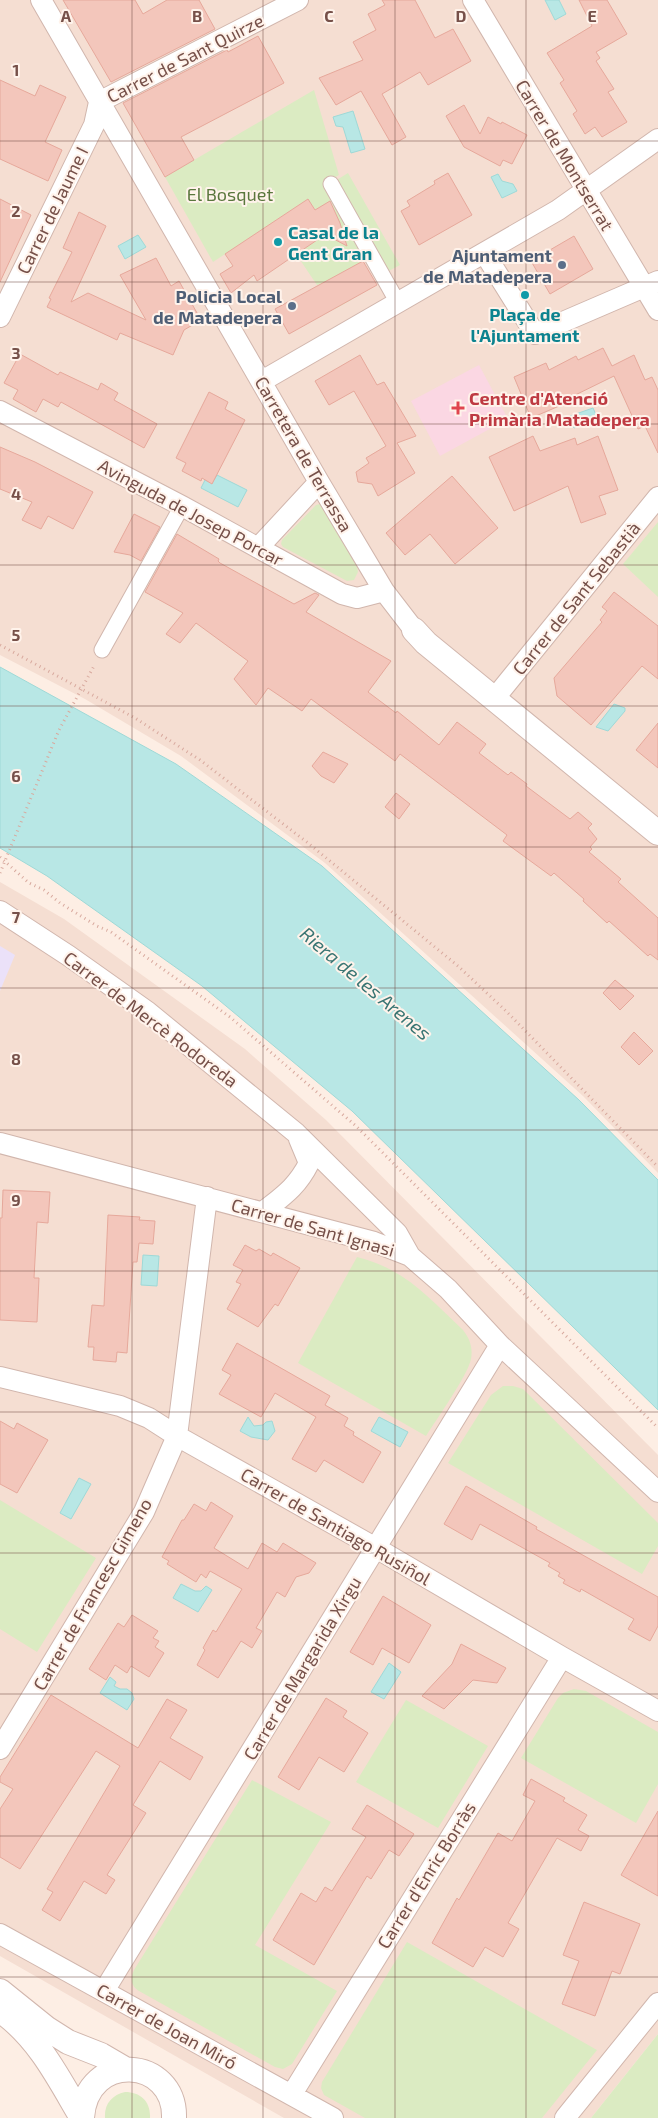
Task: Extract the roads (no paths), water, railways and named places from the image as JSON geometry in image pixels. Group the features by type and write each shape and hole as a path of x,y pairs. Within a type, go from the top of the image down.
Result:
{"street":[{"name":"Carretera de Terrassa","path":"41,0 319,482 384,591 426,643 658,833"},
{"name":"Carrer de Sant Quirze","path":"99,102 298,0"},
{"name":"Carrer de Montserrat","path":"473,0 586,192 651,284 658,310"},
{"name":"Carrer de Jaume I","path":"0,316 94,125 99,102"},
{"path":"262,381 485,254 586,192 658,139"},
{"path":"331,184 398,303"},
{"path":"485,254 535,334 651,284"},
{"name":"Avinguda de Josep Porcar","path":"0,411 182,506 350,597 370,596 384,591"},
{"path":"258,548 319,482"},
{"name":"Carrer de Sant Sebastià","path":"494,699 658,497"},
{"path":"102,650 182,506"},
{"name":"Carrer de Mercè Rodoreda","path":"0,911 69,956 148,1012 296,1133 397,1233 410,1256"},
{"name":"Carrer de Mercè Rodoreda","path":"263,1212 292,1190 302,1178 308,1163 296,1133"},
{"name":"Carrer de Sant Ignasi","path":"0,1143 374,1242 410,1256 448,1289 500,1346 658,1492"},
{"name":"Carrer de Francesc Gimeno","path":"0,1749 144,1512 177,1436 207,1197"},
{"name":"Carrer de Margarida Xirgu","path":"104,1991 500,1346"},
{"name":"Carrer de Santiago Rusiñol","path":"0,1377 120,1406 149,1418 177,1436 376,1548 658,1711"},
{"name":"Carrer d'Enric Borràs","path":"292,2094 562,1657"},
{"name":"Carrer de Joan Miró","path":"0,1934 333,2118"},
{"path":"0,1992 53,2033 125,2069 139,2070 152,2076 167,2091 177,2116"},
{"path":"565,2118 658,2003"},
{"path":"0,2010 23,2029 36,2044 82,2118"},
{"path":"82,2118 85,2100 94,2085 103,2077 125,2069"}],"water":[{"path":"545,0 559,0 566,14 555,20"},
{"path":"353,111 365,149 351,153 343,127 336,126 333,117"},
{"path":"498,174 502,181 513,184 517,191 502,198 491,177"},
{"path":"138,235 146,247 125,259 118,246"},
{"path":"593,408 598,419 574,428 570,416"},
{"path":"217,475 247,490 238,507 201,488 205,480 212,483"},
{"name":"Riera de les Arenes","path":"0,667 176,764 322,866 579,1100 658,1180 658,1410 352,1111 202,986 47,876 0,848"},
{"path":"614,704 625,708 625,711 608,731 596,727"},
{"path":"143,1255 159,1256 157,1286 141,1285"},
{"path":"248,1417 254,1426 272,1421 275,1431 268,1440 251,1437 240,1431"},
{"path":"379,1417 408,1432 400,1447 371,1431"},
{"path":"79,1478 91,1484 71,1519 60,1513"},
{"path":"181,1584 195,1591 201,1591 206,1586 212,1590 198,1612 173,1598"},
{"path":"389,1663 401,1672 384,1699 371,1692"},
{"path":"110,1677 116,1682 114,1686 120,1689 127,1689 132,1693 134,1699 127,1710 100,1693"}],"place":[{"name":"Casal de la Gent Gran","path":"278,242"},
{"name":"Ajuntament de Matadepera","path":"562,265"},
{"name":"Plaça de l'Ajuntament","path":"525,295"},
{"name":"Policia Local de Matadepera","path":"292,306"},
{"name":"Centre d'Atenció Primària Matadepera","path":"458,408"}],"park label":[{"name":"El Bosquet","path":"230,194"}]}
